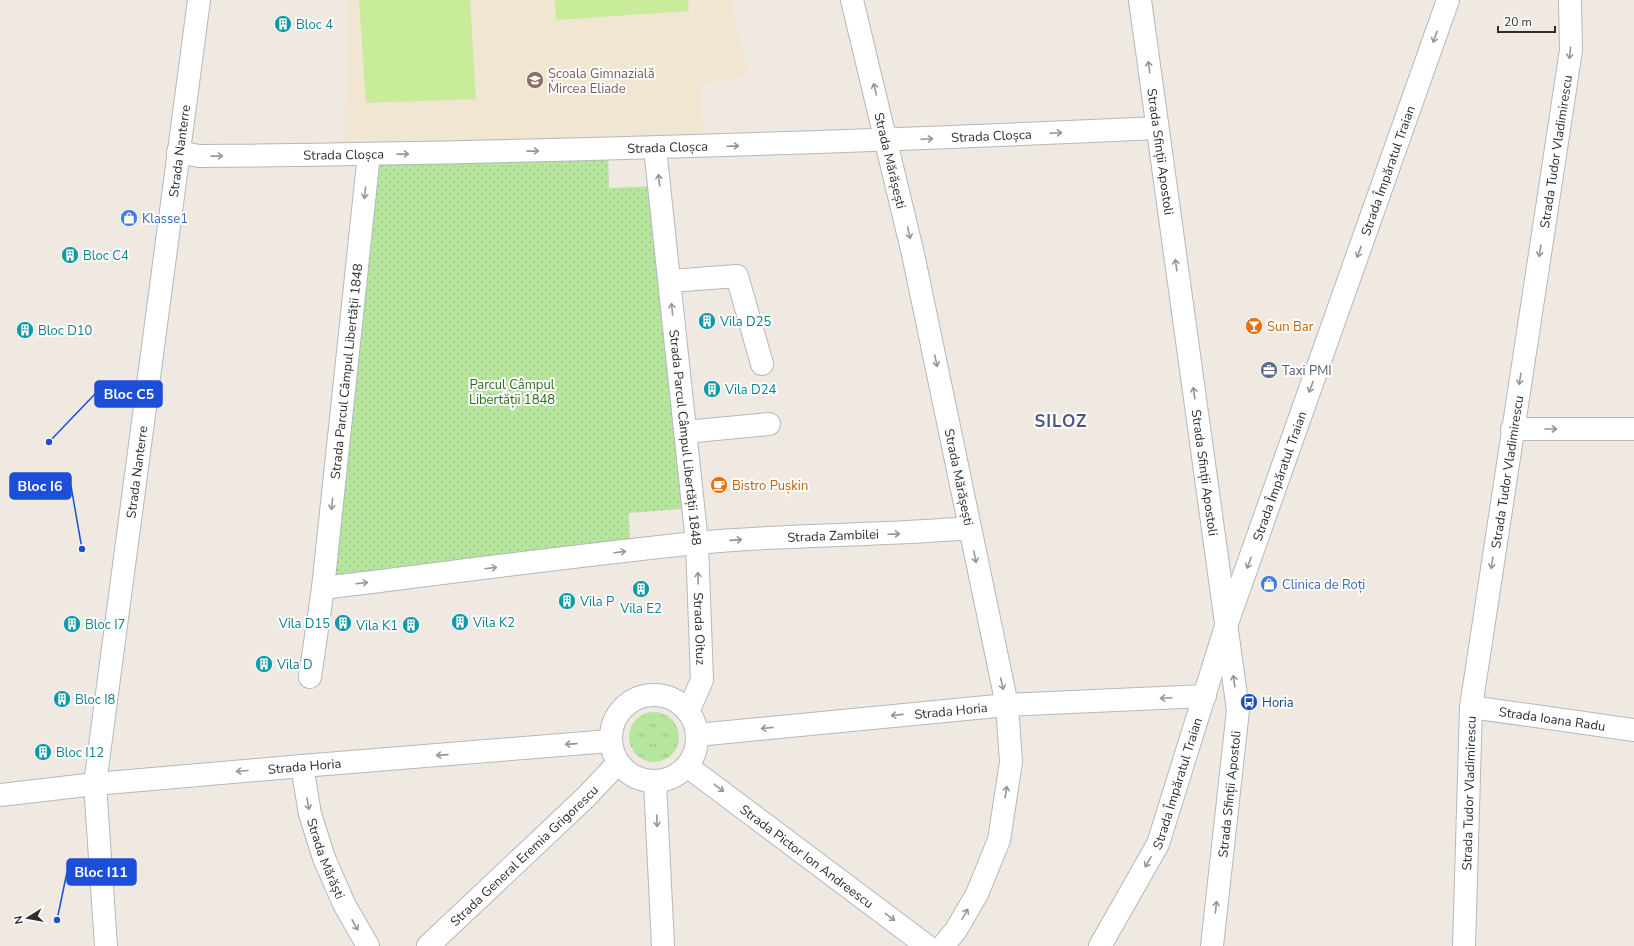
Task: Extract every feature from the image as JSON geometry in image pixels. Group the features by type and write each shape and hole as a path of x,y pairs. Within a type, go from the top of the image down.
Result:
{"street":[{"name":"Strada Nanterre","path":"106,946 95,784 199,0"},
{"name":"Strada Mărășești","path":"852,0 888,141 951,432 1007,705 1011,762 999,840 977,894 956,930 943,946"},
{"name":"Strada Sfinții Apostoli","path":"1140,0 1238,710 1212,946"},
{"name":"Strada Împăratul Traian","path":"1100,946 1158,844 1226,626 1448,0"},
{"name":"Strada Tudor Vladimirescu","path":"1464,946 1471,707 1512,429 1571,50 1570,0"},
{"name":"Strada Cloșca","path":"178,152 199,156 655,148 888,141 1157,128"},
{"name":"Strada Parcul Câmpul Libertății 1848","path":"323,588 697,543 655,148"},
{"name":"Strada Parcul Câmpul Libertății 1848","path":"310,677 323,588 369,154"},
{"path":"670,281 737,276 762,364"},
{"path":"685,432 769,424"},
{"path":"1512,429 1634,429"},
{"name":"Strada Zambilei","path":"697,543 800,536 908,534 970,528"},
{"name":"Strada Oituz","path":"688,712 702,680 697,543"},
{"path":"652,695 665,696 678,702 688,712 694,722 697,735 693,757 687,766 678,774 655,782 641,780 628,773 618,763 610,741 612,727 617,714 626,704 638,697 652,695"},
{"name":"Strada Horia","path":"697,735 1007,705 1205,696"},
{"name":"Strada Ioana Radu","path":"1471,707 1634,730"},
{"name":"Strada Horia","path":"0,795 95,784 610,741"},
{"name":"Strada General Eremia Grigorescu","path":"428,946 580,802 618,763"},
{"name":"Strada Mărăști","path":"302,766 310,814 324,858 344,904 368,946"},
{"name":"Strada Pictor Ion Andreescu","path":"687,766 927,946"},
{"path":"655,782 662,946"}],"shaded area":[{"name":"Școala Gimnazială Mircea Eliade","path":"348,0 731,0 749,75 699,84 705,147 345,155"}],"green space":[{"path":"359,0 470,0 476,99 366,103"},
{"path":"555,0 688,0 689,11 556,20"},
{"name":"Parcul Câmpul Libertății 1848","path":"608,150 609,188 659,186 693,508 629,513 630,551 323,588 369,154"},
{"path":"649,712 659,712 672,719 679,732 679,742 672,755 659,762 649,762 640,758 633,751 629,742 629,732 633,723 640,716"}],"place":[{"name":"Bloc 4","path":"283,24"},
{"name":"Școala Gimnazială Mircea Eliade","path":"535,80"},
{"name":"Klasse1","path":"129,218"},
{"name":"Bloc C4","path":"70,255"},
{"name":"Vila D25","path":"707,321"},
{"name":"Sun Bar","path":"1254,326"},
{"name":"Bloc D10","path":"25,330"},
{"name":"Taxi PMI","path":"1269,370"},
{"name":"Vila D24","path":"712,389"},
{"name":"Bloc C5","path":"49,442"},
{"name":"Bistro Pușkin","path":"719,485"},
{"name":"Bloc I6","path":"82,549"},
{"name":"Clinica de Roți","path":"1269,584"},
{"name":"Vila E2","path":"641,589"},
{"name":"Vila P","path":"567,601"},
{"name":"Vila K2","path":"460,622"},
{"name":"Vila D15","path":"343,623"},
{"name":"Bloc I7","path":"72,624"},
{"name":"Vila K1","path":"411,625"},
{"name":"Vila D","path":"264,664"},
{"name":"Bloc I8","path":"62,699"},
{"name":"Horia","path":"1249,702"},
{"name":"Bloc I12","path":"43,752"},
{"name":"Bloc I11","path":"57,920"}],"district":[{"name":"SILOZ","path":"1061,421"}]}
